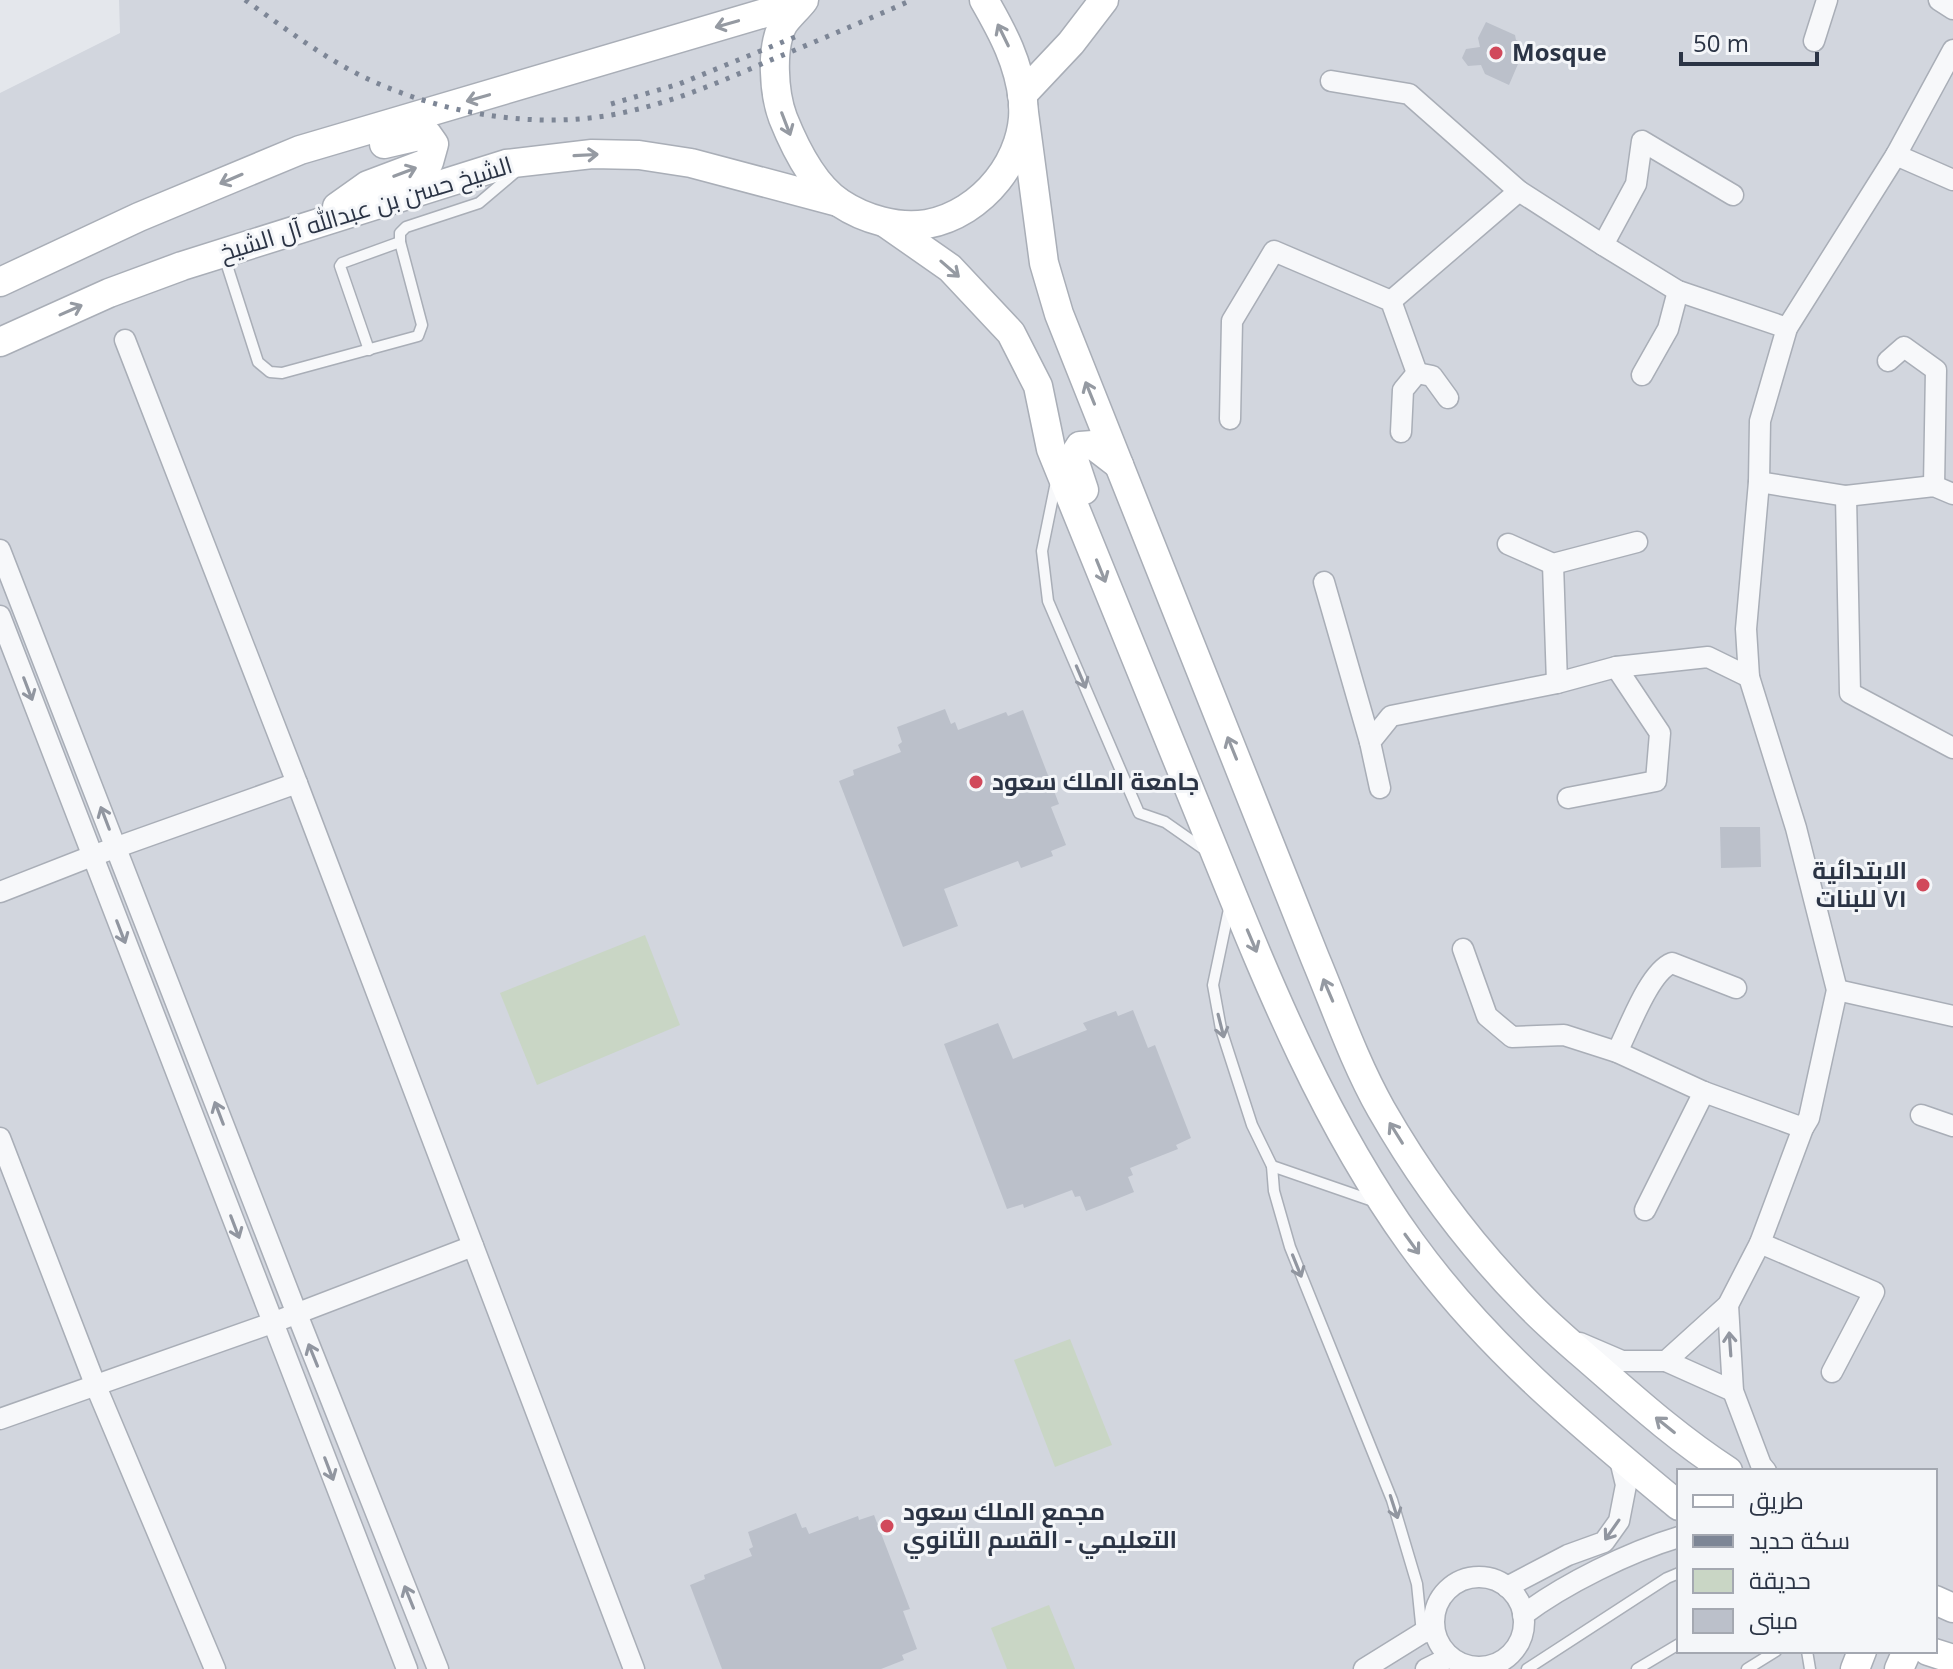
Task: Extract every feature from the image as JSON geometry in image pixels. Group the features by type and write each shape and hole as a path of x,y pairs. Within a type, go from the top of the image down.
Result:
{"street":[{"name":"الشيخ حسن بن عبدالله آل الشيخ","path":"0,342 109,293 223,252 506,164 530,160 592,154 639,155 691,163 838,202 887,224 927,224 966,209 998,182 1017,145 1023,100 1018,69 1004,34 984,0"},
{"path":"1104,0 1023,100 1048,282 1073,353 1315,958 1369,1085 1417,1168 1460,1228 1527,1304 1562,1336 1657,1419 1725,1469"},
{"path":"1814,41 1827,0"},
{"path":"1939,0 1953,9"},
{"name":"الشيخ حسن بن عبدالله آل الشيخ","path":"0,282 139,217 300,150 803,1"},
{"name":"الشيخ حسن بن عبدالله آل الشيخ","path":"803,1 783,26 775,62 777,102 792,142 815,177 838,202"},
{"path":"1666,1361 1728,1305 1760,1243 1809,1118 1837,990 1796,828 1749,677 1746,629 1759,482 1760,421 1787,328 1896,155 1953,50"},
{"path":"1331,81 1409,94 1519,191 1603,245 1678,291 1787,328"},
{"path":"300,150 369,148 427,134 434,144 429,162 368,185 313,223"},
{"path":"1603,245 1636,184 1642,141 1733,195"},
{"path":"1896,155 1953,180"},
{"path":"1391,301 1519,191"},
{"path":"887,224 950,268 1011,333 1038,386 1051,449 1232,895 1342,1138 1385,1205 1457,1302 1496,1345 1568,1415 1677,1504"},
{"path":"1230,419 1232,321 1274,251 1391,301 1417,373"},
{"path":"1642,375 1668,329 1678,291"},
{"path":"125,340 634,1669"},
{"path":"1759,482 1846,496 1943,490 1936,370 1904,347 1888,361"},
{"path":"1417,373 1432,376 1448,398"},
{"path":"1401,432 1403,390 1417,373"},
{"path":"1087,538 1087,499 1074,464 1075,451 1080,446 1093,445 1119,466"},
{"path":"1846,496 1850,693 1953,748"},
{"path":"1508,544 1553,564 1637,542"},
{"path":"0,550 438,1669"},
{"path":"1553,564 1557,683"},
{"path":"1324,582 1370,742 1380,788"},
{"path":"0,616 407,1669"},
{"path":"1370,742 1391,716 1557,683 1616,667 1708,657 1749,677"},
{"path":"1568,798 1656,781 1660,733 1616,667"},
{"path":"0,892 297,783"},
{"path":"1463,949 1487,1016 1512,1037 1564,1035 1617,1052 1704,1092 1803,1128"},
{"path":"1617,1052 1654,979 1667,965 1672,963 1736,988"},
{"path":"1837,990 1953,1016"},
{"path":"1645,1210 1704,1092"},
{"path":"1921,1115 1953,1126"},
{"path":"0,1138 95,1384 215,1669"},
{"path":"1760,1243 1874,1292 1832,1372"},
{"path":"0,1419 297,1314 473,1246"},
{"path":"1728,1305 1733,1391 1764,1469"},
{"path":"1562,1336 1622,1361 1666,1361 1733,1391"},
{"path":"1507,1587 1568,1555 1604,1542 1619,1521 1626,1485 1619,1456"},
{"path":"1523,1615 1547,1597 1648,1548 1677,1538"},
{"path":"1364,1669 1428,1632 1438,1602 1456,1584 1469,1579 1484,1578 1507,1587 1523,1615 1519,1642 1504,1659 1490,1666 1459,1663 1428,1632"},
{"path":"1426,1669 1450,1657"}],"lane":[{"path":"223,252 258,362 270,372 282,373 418,336 422,325 400,233 406,227 479,203 530,160"},
{"path":"369,350 340,266 400,242"},
{"path":"1059,468 1042,551 1048,601 1139,813 1165,822 1217,858"},
{"path":"1232,895 1213,985 1225,1042 1252,1125 1272,1166 1274,1191 1290,1247 1392,1500 1428,1632"},
{"path":"1272,1166 1385,1205"},
{"path":"1527,1669 1677,1574"},
{"path":"1637,1669 1677,1645"},
{"path":"1747,1669 1773,1653"}],"shaded area":[{"name":"جامعة الملك سعود","path":"119,0 1953,0 1953,1669 0,1669 0,93 120,33"}],"green space":[{"path":"645,935 680,1025 537,1085 500,993"},
{"path":"1070,1339 1112,1445 1055,1467 1014,1360"},
{"path":"1049,1605 1075,1669 1007,1669 991,1628"}],"building":[{"name":"Mosque","path":"1486,22 1515,35 1516,40 1522,43 1524,60 1518,64 1509,85 1485,74 1481,65 1468,66 1462,58 1466,49 1480,47 1478,38"},
{"path":"945,709 951,724 955,722 958,730 1006,712 1008,716 1023,710 1059,804 1051,807 1066,845 1051,851 1053,856 1021,868 1018,861 944,889 958,926 903,947 839,781 854,775 853,770 901,752 898,745 902,742 897,727"},
{"path":"1720,827 1760,827 1761,867 1721,868"},
{"path":"1133,1010 1148,1048 1155,1045 1191,1138 1176,1145 1178,1149 1130,1168 1133,1175 1128,1177 1134,1192 1102,1205 1086,1211 1080,1196 1075,1197 1072,1190 1024,1208 1023,1204 1007,1209 944,1044 998,1023 1013,1059 1087,1030 1083,1023 1116,1011 1118,1016"},
{"path":"796,1513 802,1528 806,1527 809,1534 858,1516 859,1520 874,1515 910,1609 903,1611 917,1649 902,1655 904,1660 881,1669 722,1669 690,1585 705,1579 704,1575 752,1556 749,1549 753,1547 748,1532"}],"railway":[{"path":"245,0 335,62 396,91 487,115 550,120 611,115 671,100 912,0"},
{"path":"611,104 679,84 795,37"}],"place":[{"name":"Mosque","path":"1496,53"},
{"name":"جامعة الملك سعود","path":"976,782"},
{"name":"الابتدائية ٧١ للبنات","path":"1923,885"},
{"name":"مجمع الملك سعود التعليمي - القسم الثانوي","path":"887,1526"}]}
